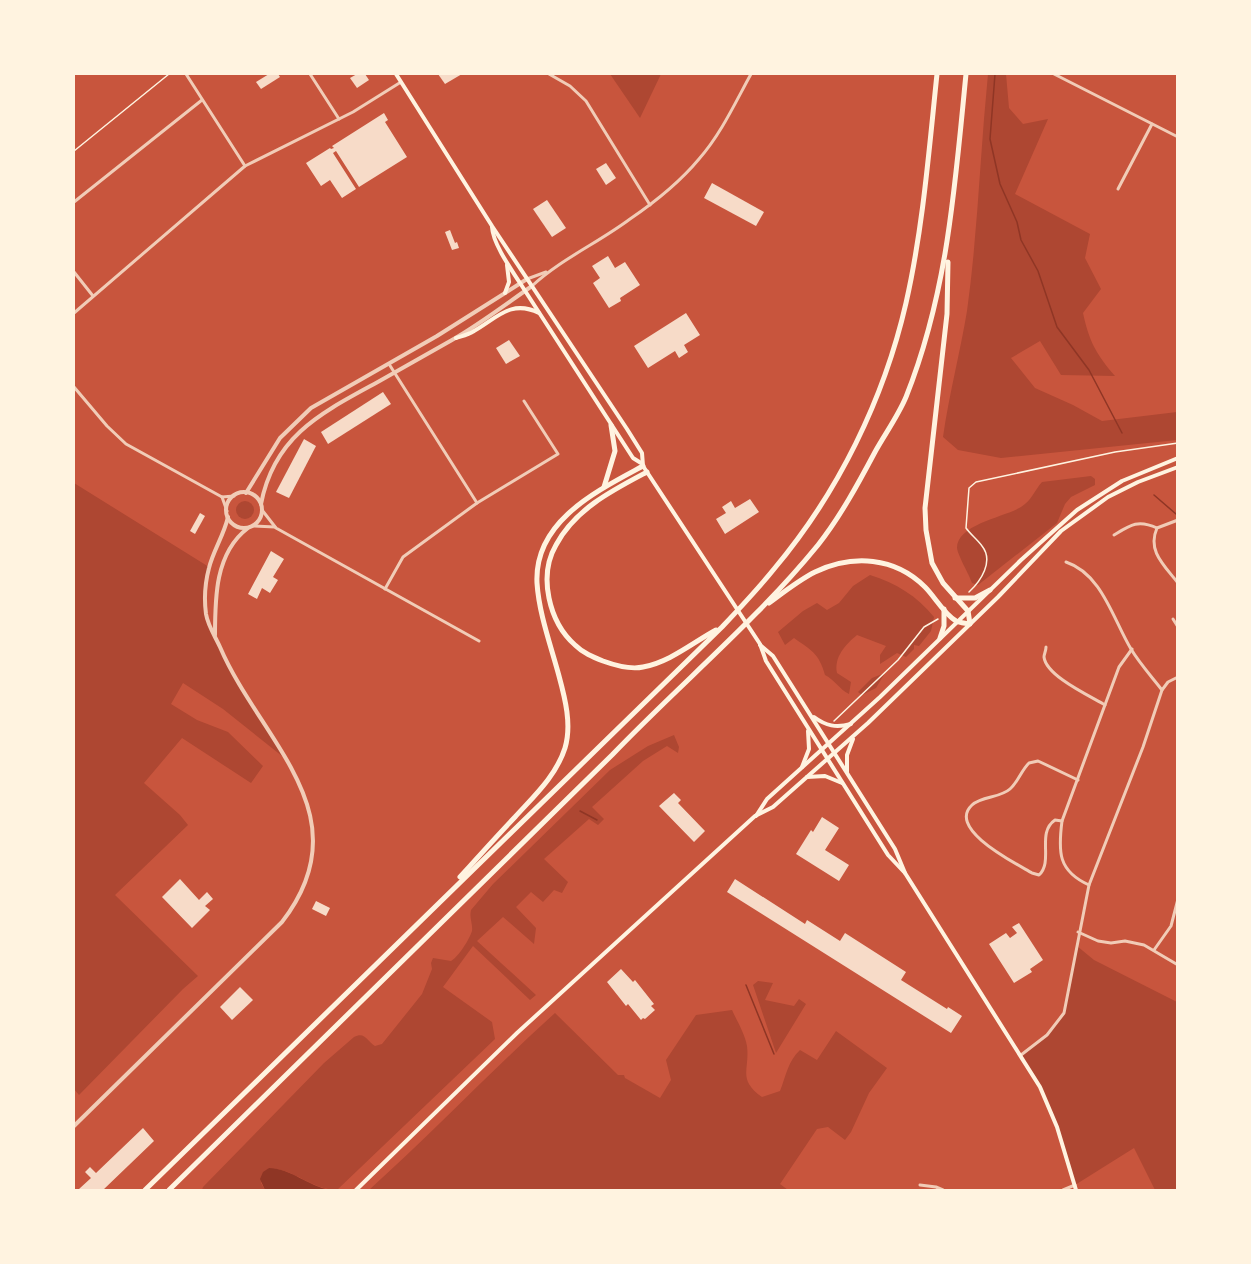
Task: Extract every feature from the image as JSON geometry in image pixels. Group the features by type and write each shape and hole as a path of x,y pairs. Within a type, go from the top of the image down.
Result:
{"highway":[{"path":"145,1191 722,627 775,568 806,527 849,456 883,380 906,302 915,253 937,74"},
{"path":"169,1191 758,610 789,578 825,534 863,476 905,399 924,344 940,289 948,246 966,74"},
{"path":"758,610 813,573 842,562 870,560 902,569 915,577 957,622 970,624 968,611 955,598 932,563 925,508 947,315 948,246"},
{"path":"604,488 615,451 611,425"},
{"path":"428,912 555,771 566,746 568,718 540,600 538,567 541,555 553,529 566,513 642,464"},
{"path":"647,472 605,496 586,510 554,547 547,578 548,592 555,616 566,636 577,647 611,664 641,668 675,655 722,627"},
{"path":"955,598 975,598 990,590"},
{"path":"940,638 944,609"}],"main road":[{"path":"396,74 492,226 627,429 642,453 642,464"},
{"path":"492,226 505,259 520,284 633,458 642,464 760,644 773,656 894,849 905,873 1021,1055 1040,1087 1057,1127 1075,1188"},
{"path":"505,259 509,278 505,293"},
{"path":"456,338 471,333 507,310 531,309 540,314"},
{"path":"356,1191 517,1033 755,816 766,800 852,724 1054,530 1084,505 1122,481 1178,458"},
{"path":"755,816 773,807 854,736 970,624 1061,531 1108,497 1138,482 1178,467"},
{"path":"760,644 766,662 827,759 888,855 905,873"},
{"path":"811,715 832,727 852,724"},
{"path":"802,768 809,749 808,728"},
{"path":"848,776 847,755 854,736"},
{"path":"806,777 825,776 843,784"}],"street":[{"path":"186,74 245,166"},
{"path":"310,74 339,119"},
{"path":"549,74 570,86 586,101 650,204"},
{"path":"254,526 261,516 264,490 271,474 283,452 297,434 326,410 456,338 532,286 548,271 620,226 667,192 699,159 723,125 751,74"},
{"path":"1054,74 1178,137"},
{"path":"74,313 245,166 339,119 401,82"},
{"path":"74,202 202,100"},
{"path":"1118,189 1152,124"},
{"path":"246,493 280,438 311,408 437,336 527,279 548,271"},
{"path":"74,272 93,296"},
{"path":"389,364 477,502"},
{"path":"74,387 107,426 126,444 222,497 246,493 255,496 261,504"},
{"path":"385,589 403,557 477,502 558,454 524,400"},
{"path":"227,512 230,500 234,496"},
{"path":"74,1126 282,922 300,894 311,863 312,819 303,791 296,775 235,677 206,615 206,582 209,567 225,530 228,517 222,497"},
{"path":"262,510 276,528 479,641"},
{"path":"228,517 236,526 248,528"},
{"path":"1114,535 1133,524 1147,524 1157,528 1178,520"},
{"path":"215,636 215,596 221,568 238,536 254,526 276,528"},
{"path":"1157,528 1153,537 1153,547 1178,583"},
{"path":"1066,562 1078,566 1095,583 1132,649 1162,690"},
{"path":"1173,619 1178,627"},
{"path":"1046,647 1044,657 1047,665 1057,675 1068,684 1106,705"},
{"path":"1089,885 1076,879 1068,871 1061,858 1059,845 1062,821 1119,667 1132,649"},
{"path":"1021,1055 1047,1035 1064,1013 1089,885 1143,747 1155,706 1168,682 1178,677"},
{"path":"1062,821 1055,820 1049,825 1045,841 1046,867 1039,875 991,848 972,832 967,822 972,805 1009,790 1029,763 1038,761 1078,780"},
{"path":"1154,950 1171,926 1178,899"},
{"path":"1078,932 1098,941 1133,942 1154,950 1178,965"},
{"path":"920,1185 936,1187 943,1191"},
{"path":"1063,1191 1075,1188"}],"path":[{"path":"74,151 169,74"},
{"path":"965,597 984,573 986,557 984,548 966,528 969,488 976,482 1115,452 1178,442"},
{"path":"834,721 898,660 924,627 943,616"}],"shaded area":[{"path":"610,74 661,74 640,118"},
{"path":"988,74 1006,74 1009,108 1023,124 1048,119 1015,194 1090,234 1085,258 1101,289 1083,313 1094,347 1115,376 1061,375 1040,341 1011,358 1035,388 1102,421 1177,412 1177,440 1001,458 958,450 943,437 971,281"},
{"path":"1091,476 1095,479 1095,485 1071,497 1065,504 1057,523 978,585 972,583 957,548 959,540 965,533 983,522 1021,507 1042,482"},
{"path":"74,483 209,567 206,582 206,615 224,657 287,760 223,709 183,683 171,704 197,720 228,732 263,766 251,783 182,738 144,783 188,825 115,895 198,976 79,1095 74,1089"},
{"path":"245,501 251,504 254,510 251,516 245,519 239,516 236,510 239,504"},
{"path":"870,575 905,591 934,617 931,631 919,646 914,645 914,649 906,657 897,653 880,664 880,655 886,646 857,635 841,652 837,662 837,673 851,682 849,694 825,675 820,662 810,649 794,638 785,645 778,632 803,611 817,603 827,610 839,603 853,586"},
{"path":"885,673 876,688 862,695 858,692 872,678"},
{"path":"674,735 679,747 678,753 667,746 643,761 592,807 604,819 598,825 589,819 544,859 568,882 562,893 554,890 543,902 531,892 516,907 536,928 534,944 503,917 477,941 536,995 530,1000 473,946 443,987 492,1022 495,1039 337,1190 319,1187 287,1172 269,1168 261,1183 265,1190 202,1190 324,1063 354,1037 361,1035 375,1046 382,1044 422,994 432,969 433,958 451,961 463,948 472,931 471,910 493,884 610,770 648,746"},
{"path":"1077,946 1094,960 1177,1002 1177,1190 1155,1190 1134,1148 1075,1185 1052,1118 1021,1055 1047,1035 1064,1013"},
{"path":"758,981 773,983 765,1000 794,1006 799,999 806,1004 776,1053 753,985"},
{"path":"732,1010 747,1046 747,1079 754,1091 762,1097 780,1091 790,1064 800,1050 817,1060 836,1031 887,1068 869,1093 845,1140 828,1127 817,1129 780,1184 788,1190 369,1190 555,1013 618,1075 624,1075 625,1078 660,1098 671,1080 666,1060 696,1015"},
{"path":"269,1168 285,1171 330,1190 265,1190 260,1179 263,1172"}],"building":[{"path":"269,74 278,74 280,77 261,89 256,82"},
{"path":"357,74 365,74 369,80 357,88 350,78"},
{"path":"438,74 462,74 445,84"},
{"path":"384,113 388,120 385,122 407,157 359,187 336,151 333,153 356,189 342,198 330,180 321,186 306,163 330,148 334,148 332,146"},
{"path":"606,163 616,178 606,185 596,169"},
{"path":"712,183 764,212 756,226 704,198"},
{"path":"547,200 566,228 552,237 533,209"},
{"path":"450,230 459,248 452,250 445,232"},
{"path":"608,256 615,268 625,262 640,285 609,308 593,283 600,278 592,266"},
{"path":"686,313 700,335 684,345 688,352 679,358 675,351 648,368 634,346"},
{"path":"509,340 520,356 506,364 496,348"},
{"path":"383,392 391,404 328,444 321,432"},
{"path":"304,439 316,446 289,498 276,492"},
{"path":"750,499 759,512 725,534 716,519 726,513 722,507 731,501 735,508"},
{"path":"200,513 205,516 195,534 190,531"},
{"path":"271,551 284,559 273,577 278,580 270,593 262,588 257,599 248,594"},
{"path":"674,793 681,800 678,803 705,831 694,842 659,806"},
{"path":"822,817 839,828 825,850 849,865 839,881 796,854"},
{"path":"180,879 199,900 207,892 213,899 205,906 210,910 192,928 162,897"},
{"path":"735,879 805,924 807,920 840,941 845,933 906,972 901,980 962,1016 951,1033 727,892"},
{"path":"316,901 330,908 326,916 312,909"},
{"path":"1019,923 1043,960 1030,969 1032,972 1014,983 989,944 1006,933 1010,938 1017,933 1012,927"},
{"path":"621,969 633,982 635,980 654,1004 651,1006 655,1010 645,1019 641,1020 628,1004 626,1006 607,982"},
{"path":"240,987 253,1000 232,1020 220,1007"},
{"path":"143,1128 154,1141 103,1190 79,1189 91,1178 85,1172 90,1167 96,1173"}],"waterway":[{"path":"995,74 990,139 1000,184 1017,222 1021,240 1038,271 1057,327 1089,370 1122,433"},
{"path":"1154,495 1176,514"},
{"path":"580,811 597,820"},
{"path":"746,985 774,1054"}]}
